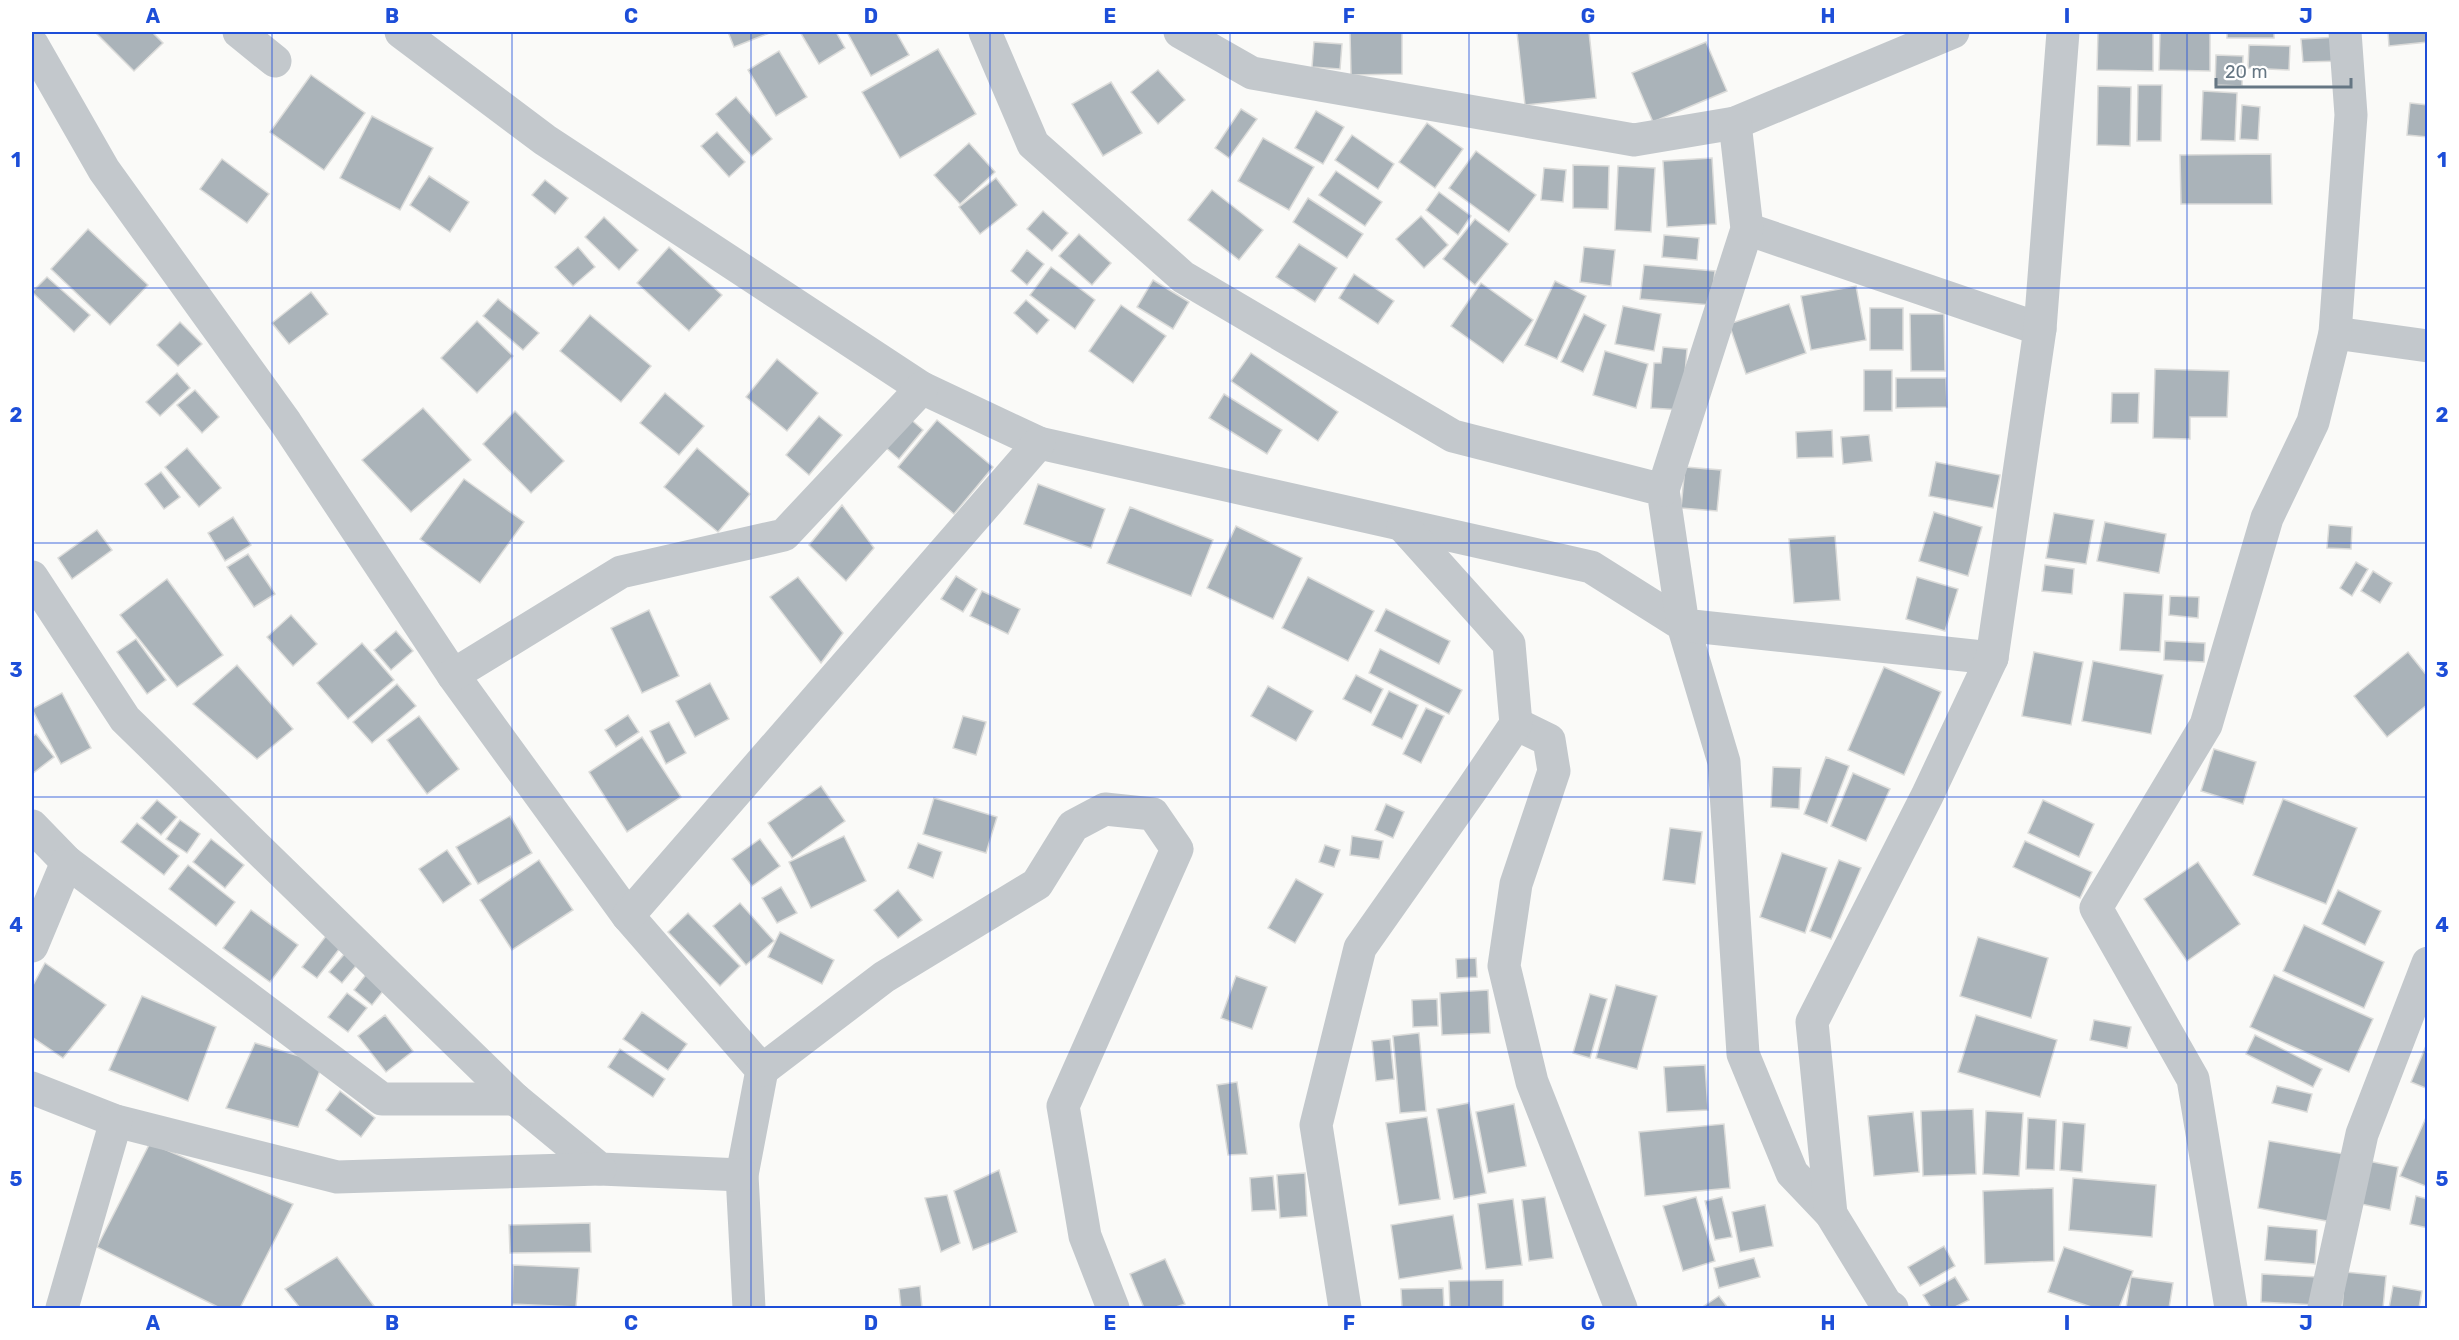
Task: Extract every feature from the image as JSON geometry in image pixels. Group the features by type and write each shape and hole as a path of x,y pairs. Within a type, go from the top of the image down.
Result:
{"street":[{"path":"239,32 275,61"},
{"path":"401,32 545,140 922,388 1039,443 1592,567 1683,625 1992,658"},
{"path":"985,32 1033,144 1183,278 1453,436 1663,490"},
{"path":"1180,32 1252,73 1634,140 1736,123 1953,32"},
{"path":"1831,1214 1812,1022 1927,796 1992,658 2040,329 2062,32"},
{"path":"2231,1308 2193,1079 2096,908 2206,725 2267,518 2313,422 2335,333 2351,115 2345,32"},
{"path":"32,44 104,170 286,423 453,675 628,916 762,1070"},
{"path":"1736,123 1747,229 1663,490 1683,625 1724,762 1743,1054 1792,1173 1831,1214 1886,1307"},
{"path":"1747,229 2040,329"},
{"path":"2335,333 2427,346"},
{"path":"453,675 621,572 784,535 922,388"},
{"path":"628,916 1039,443"},
{"path":"1345,1308 1316,1125 1360,948 1516,724 1509,644 1403,526"},
{"path":"32,577 125,719 515,1099 600,1169"},
{"path":"1516,724 1549,741 1554,771 1516,884 1504,966 1532,1082 1621,1308"},
{"path":"749,1308 742,1175 762,1070 884,977 1037,884 1074,826 1105,809 1154,814 1177,849 1063,1106 1085,1236 1113,1308"},
{"path":"32,826 67,862 382,1099 515,1099"},
{"path":"32,946 67,862"},
{"path":"2324,1308 2362,1134 2427,963"},
{"path":"32,1088 116,1121 337,1177 600,1169 742,1175"},
{"path":"62,1308 116,1121"}],"building":[{"path":"95,32 152,32 163,43 134,71"},
{"path":"728,32 772,32 734,47"},
{"path":"800,32 836,32 845,48 819,64"},
{"path":"847,32 896,32 909,55 871,76"},
{"path":"1350,32 1402,32 1402,74 1351,75"},
{"path":"1517,32 1589,32 1596,98 1525,105"},
{"path":"2098,32 2153,32 2153,71 2097,70"},
{"path":"2160,32 2210,32 2210,71 2159,70"},
{"path":"2227,32 2274,32 2274,38 2227,38"},
{"path":"2388,32 2428,32 2428,42 2389,46"},
{"path":"2340,37 2341,61 2303,62 2301,39"},
{"path":"1314,42 1342,44 1340,69 1312,67"},
{"path":"1706,42 1727,91 1653,122 1632,73"},
{"path":"2249,45 2290,46 2289,70 2248,68"},
{"path":"938,49 976,114 900,158 862,92"},
{"path":"779,51 807,97 776,116 748,70"},
{"path":"2216,55 2243,56 2242,86 2215,85"},
{"path":"1158,70 1185,100 1158,124 1131,92"},
{"path":"311,75 365,113 324,170 270,132"},
{"path":"1111,82 1142,133 1103,156 1072,104"},
{"path":"2138,85 2162,85 2161,141 2137,141"},
{"path":"2098,86 2131,87 2130,146 2097,145"},
{"path":"2203,91 2237,93 2235,141 2201,140"},
{"path":"736,97 772,139 752,156 716,114"},
{"path":"2410,103 2428,105 2428,137 2407,135"},
{"path":"2242,105 2260,107 2258,140 2240,139"},
{"path":"1241,109 1257,119 1229,158 1215,148"},
{"path":"1316,111 1344,127 1323,164 1295,148"},
{"path":"372,116 433,148 400,210 340,178"},
{"path":"1427,123 1463,149 1435,188 1399,162"},
{"path":"717,132 745,162 729,177 701,146"},
{"path":"1352,135 1394,164 1378,189 1335,160"},
{"path":"1263,138 1314,167 1289,210 1238,181"},
{"path":"969,143 995,172 960,204 934,175"},
{"path":"1476,151 1536,195 1509,232 1449,188"},
{"path":"2271,154 2272,204 2181,204 2180,155"},
{"path":"1712,158 1716,224 1667,227 1663,161"},
{"path":"222,159 269,194 247,223 200,189"},
{"path":"1573,165 1609,166 1608,209 1573,208"},
{"path":"1618,166 1655,168 1651,232 1615,230"},
{"path":"1544,168 1566,170 1563,202 1541,200"},
{"path":"1336,171 1382,202 1365,226 1319,195"},
{"path":"429,176 469,202 450,232 410,205"},
{"path":"996,178 1017,205 980,234 959,207"},
{"path":"545,180 568,198 555,214 532,195"},
{"path":"1212,190 1263,230 1239,260 1188,220"},
{"path":"1439,192 1471,216 1458,235 1426,210"},
{"path":"1308,198 1363,234 1347,258 1293,222"},
{"path":"1043,211 1068,233 1052,251 1027,229"},
{"path":"1421,216 1448,245 1424,268 1396,239"},
{"path":"604,217 638,250 619,270 585,237"},
{"path":"1475,219 1508,244 1475,285 1443,259"},
{"path":"88,229 148,285 110,325 51,269"},
{"path":"1079,234 1111,263 1092,285 1059,256"},
{"path":"1664,235 1699,238 1697,260 1662,257"},
{"path":"1299,244 1337,268 1315,302 1276,277"},
{"path":"578,247 595,267 573,286 555,267"},
{"path":"669,247 722,295 689,331 637,283"},
{"path":"1584,247 1615,250 1611,286 1580,282"},
{"path":"1027,250 1044,264 1027,285 1011,271"},
{"path":"1644,265 1715,271 1711,305 1640,299"},
{"path":"1051,267 1095,300 1075,329 1030,295"},
{"path":"1354,274 1394,301 1378,324 1339,298"},
{"path":"47,277 90,315 74,332 32,292"},
{"path":"1153,280 1189,302 1173,329 1137,307"},
{"path":"1555,281 1586,296 1557,359 1525,345"},
{"path":"1481,283 1533,320 1503,363 1451,326"},
{"path":"1856,286 1866,340 1811,350 1801,296"},
{"path":"311,292 328,314 289,344 272,323"},
{"path":"498,299 539,333 523,350 483,316"},
{"path":"1026,300 1049,320 1037,334 1014,313"},
{"path":"1789,304 1806,353 1746,374 1729,324"},
{"path":"1121,305 1166,336 1133,383 1089,351"},
{"path":"1623,306 1661,314 1654,351 1615,344"},
{"path":"1870,308 1903,308 1903,350 1870,350"},
{"path":"1584,314 1606,325 1583,372 1561,362"},
{"path":"1910,314 1944,314 1945,371 1911,371"},
{"path":"590,315 651,366 621,402 560,351"},
{"path":"477,321 513,356 477,393 441,358"},
{"path":"180,322 202,344 178,366 157,345"},
{"path":"1663,347 1687,349 1682,410 1651,408 1654,363 1661,363"},
{"path":"1605,351 1648,364 1636,408 1593,395"},
{"path":"1251,353 1338,412 1318,441 1231,381"},
{"path":"777,359 818,393 787,431 746,397"},
{"path":"2155,369 2229,371 2227,417 2190,417 2190,439 2153,438"},
{"path":"1864,370 1892,370 1892,411 1864,411"},
{"path":"177,373 190,388 160,416 146,402"},
{"path":"1896,378 1946,378 1947,407 1896,408"},
{"path":"195,390 219,417 202,433 177,405"},
{"path":"665,393 704,426 679,455 640,423"},
{"path":"2112,393 2139,393 2138,423 2111,423"},
{"path":"1224,394 1282,430 1267,454 1209,418"},
{"path":"423,408 471,460 411,512 362,460"},
{"path":"515,411 564,461 531,493 483,444"},
{"path":"819,416 842,435 809,475 786,455"},
{"path":"908,417 923,430 899,459 884,446"},
{"path":"937,420 993,467 954,514 898,467"},
{"path":"1832,430 1833,457 1797,458 1796,432"},
{"path":"1869,435 1872,461 1843,464 1841,437"},
{"path":"187,448 221,488 199,507 165,467"},
{"path":"697,448 750,494 718,532 664,487"},
{"path":"1936,462 2000,475 1993,508 1929,496"},
{"path":"1685,467 1721,470 1717,511 1681,508"},
{"path":"161,472 180,497 164,509 145,484"},
{"path":"464,479 524,522 480,583 420,539"},
{"path":"1038,484 1105,509 1091,548 1024,524"},
{"path":"842,505 874,548 846,581 809,545"},
{"path":"1130,507 1213,540 1191,596 1107,563"},
{"path":"1934,512 1982,527 1968,576 1919,561"},
{"path":"2054,513 2094,520 2086,564 2046,558"},
{"path":"233,517 251,545 225,561 208,533"},
{"path":"2105,522 2166,534 2159,573 2097,561"},
{"path":"2329,525 2352,527 2351,549 2327,548"},
{"path":"1236,526 1302,558 1273,619 1207,588"},
{"path":"97,530 112,550 72,579 58,558"},
{"path":"1835,536 1840,600 1794,603 1789,539"},
{"path":"248,554 275,594 254,607 227,567"},
{"path":"2356,562 2368,569 2352,596 2340,588"},
{"path":"2045,565 2074,569 2072,594 2042,591"},
{"path":"2373,571 2392,583 2380,603 2361,591"},
{"path":"956,576 977,589 963,612 941,599"},
{"path":"798,577 843,633 821,663 770,597"},
{"path":"1308,577 1374,611 1348,661 1282,628"},
{"path":"1917,577 1958,589 1945,631 1906,619"},
{"path":"167,579 223,655 177,687 120,615"},
{"path":"982,591 1020,609 1008,634 970,616"},
{"path":"2124,593 2163,595 2160,652 2120,650"},
{"path":"2170,596 2199,597 2198,618 2169,615"},
{"path":"1386,609 1450,641 1439,664 1375,631"},
{"path":"649,610 679,676 642,693 611,628"},
{"path":"291,615 317,644 293,666 267,637"},
{"path":"396,631 413,651 391,670 374,650"},
{"path":"136,639 166,680 147,694 117,652"},
{"path":"2165,641 2205,643 2204,662 2164,660"},
{"path":"362,643 394,680 348,719 317,683"},
{"path":"1380,649 1462,690 1449,714 1369,673"},
{"path":"2034,652 2083,662 2071,725 2022,716"},
{"path":"2408,652 2428,677 2428,704 2387,737 2354,696"},
{"path":"2093,661 2163,675 2151,734 2082,721"},
{"path":"237,665 293,729 257,759 193,704"},
{"path":"1884,667 1941,692 1904,775 1848,750"},
{"path":"1356,675 1383,689 1371,713 1343,699"},
{"path":"710,683 729,719 695,737 676,701"},
{"path":"397,684 416,706 372,743 353,722"},
{"path":"1268,686 1313,711 1296,741 1251,716"},
{"path":"1389,691 1418,705 1402,739 1372,725"},
{"path":"62,693 91,748 61,764 32,709"},
{"path":"1426,708 1444,716 1421,763 1403,754"},
{"path":"628,715 639,732 616,747 605,730"},
{"path":"419,716 459,769 427,794 387,740"},
{"path":"963,716 986,722 976,755 953,748"},
{"path":"669,722 686,753 666,764 650,731"},
{"path":"36,734 54,757 32,774 32,737"},
{"path":"642,737 681,797 627,832 589,772"},
{"path":"2214,749 2256,762 2243,804 2201,791"},
{"path":"1826,757 1849,766 1827,823 1804,814"},
{"path":"1773,767 1801,768 1799,809 1771,807"},
{"path":"1853,773 1890,789 1866,841 1831,826"},
{"path":"821,786 845,821 792,858 768,823"},
{"path":"934,798 997,817 986,853 923,834"},
{"path":"2283,799 2357,828 2326,904 2253,875"},
{"path":"157,800 177,817 161,835 141,818"},
{"path":"2043,800 2094,824 2079,857 2028,833"},
{"path":"1386,804 1404,812 1393,838 1375,830"},
{"path":"510,816 532,853 478,884 456,847"},
{"path":"180,820 200,834 187,853 166,839"},
{"path":"137,823 179,856 164,875 121,842"},
{"path":"1670,828 1702,832 1695,884 1663,880"},
{"path":"844,836 866,881 811,908 789,862"},
{"path":"1352,836 1383,841 1379,859 1350,855"},
{"path":"211,839 244,865 225,888 193,862"},
{"path":"760,839 780,866 752,886 732,859"},
{"path":"2025,841 2092,872 2080,898 2013,867"},
{"path":"918,843 942,852 933,878 908,868"},
{"path":"1325,845 1340,850 1334,867 1319,862"},
{"path":"447,850 471,884 443,903 419,869"},
{"path":"1782,853 1827,868 1805,933 1760,917"},
{"path":"539,860 573,910 512,950 480,900"},
{"path":"1839,860 1861,868 1831,939 1810,931"},
{"path":"2198,862 2240,924 2187,961 2144,899"},
{"path":"188,865 235,902 216,926 169,889"},
{"path":"1296,879 1323,894 1295,943 1268,928"},
{"path":"781,887 797,913 777,923 762,898"},
{"path":"898,890 922,920 898,938 874,910"},
{"path":"2338,890 2381,911 2365,945 2322,924"},
{"path":"740,903 774,941 746,965 713,926"},
{"path":"251,910 298,945 270,982 223,948"},
{"path":"688,913 740,966 720,986 668,932"},
{"path":"2304,925 2384,962 2364,1008 2283,971"},
{"path":"780,932 834,960 822,984 768,957"},
{"path":"326,936 340,948 317,978 302,967"},
{"path":"1978,937 2048,958 2031,1018 1960,996"},
{"path":"347,951 360,961 342,983 329,972"},
{"path":"1476,958 1477,977 1457,978 1456,959"},
{"path":"45,963 106,1005 63,1058 32,1037 32,987"},
{"path":"368,972 387,986 372,1005 354,990"},
{"path":"2274,975 2373,1019 2349,1072 2250,1027"},
{"path":"1236,976 1267,987 1252,1029 1221,1018"},
{"path":"1616,985 1657,996 1637,1069 1596,1058"},
{"path":"1488,990 1490,1033 1442,1035 1440,993"},
{"path":"347,993 367,1008 348,1032 328,1017"},
{"path":"1590,994 1607,999 1590,1058 1573,1053"},
{"path":"142,996 216,1027 188,1101 109,1070"},
{"path":"1437,999 1438,1026 1413,1027 1412,1000"},
{"path":"642,1012 687,1044 668,1070 623,1039"},
{"path":"385,1015 413,1051 386,1072 358,1036"},
{"path":"1976,1015 2057,1040 2040,1097 1958,1072"},
{"path":"2094,1020 2131,1027 2127,1048 2090,1040"},
{"path":"1419,1033 1426,1111 1400,1113 1393,1036"},
{"path":"2255,1035 2322,1069 2313,1087 2246,1054"},
{"path":"1390,1039 1394,1079 1376,1081 1372,1041"},
{"path":"2428,1041 2428,1089 2411,1082"},
{"path":"255,1043 323,1063 298,1127 226,1108"},
{"path":"620,1049 665,1079 653,1097 608,1067"},
{"path":"1705,1065 1708,1110 1667,1112 1664,1067"},
{"path":"1237,1082 1247,1154 1228,1155 1217,1085"},
{"path":"2277,1086 2312,1094 2307,1112 2272,1103"},
{"path":"340,1091 375,1118 361,1137 326,1110"},
{"path":"1469,1103 1486,1193 1454,1199 1437,1109"},
{"path":"1514,1104 1526,1166 1488,1173 1476,1112"},
{"path":"1973,1109 1976,1174 1923,1176 1921,1111"},
{"path":"1986,1111 2023,1113 2019,1176 1983,1174"},
{"path":"1913,1112 1919,1172 1874,1176 1868,1116"},
{"path":"2428,1113 2428,1187 2400,1176"},
{"path":"1427,1117 1440,1199 1399,1205 1386,1123"},
{"path":"2028,1118 2056,1120 2054,1170 2026,1169"},
{"path":"2063,1122 2085,1124 2082,1172 2060,1170"},
{"path":"1724,1124 1730,1188 1645,1196 1639,1132"},
{"path":"2269,1141 2344,1154 2332,1222 2258,1208"},
{"path":"150,1143 293,1204 240,1308 220,1308 97,1247"},
{"path":"2368,1161 2398,1167 2390,1210 2361,1204"},
{"path":"999,1170 1017,1232 973,1250 954,1191"},
{"path":"1305,1173 1307,1216 1280,1218 1277,1175"},
{"path":"1273,1176 1276,1210 1252,1211 1250,1178"},
{"path":"2073,1178 2156,1185 2152,1237 2069,1230"},
{"path":"2053,1188 2054,1261 1985,1264 1983,1191"},
{"path":"947,1195 960,1243 941,1252 925,1198"},
{"path":"2416,1196 2428,1199 2428,1228 2410,1224"},
{"path":"1545,1197 1553,1258 1529,1261 1522,1200"},
{"path":"1696,1197 1715,1261 1683,1271 1663,1206"},
{"path":"1722,1197 1732,1237 1715,1240 1705,1201"},
{"path":"1513,1199 1522,1265 1486,1269 1478,1204"},
{"path":"1765,1205 1773,1246 1740,1252 1732,1212"},
{"path":"1453,1215 1462,1269 1399,1279 1391,1225"},
{"path":"590,1223 591,1252 510,1253 509,1225"},
{"path":"2268,1226 2317,1230 2315,1264 2265,1260"},
{"path":"1944,1246 1955,1266 1920,1286 1908,1267"},
{"path":"2064,1247 2133,1271 2119,1308 2094,1308 2048,1292"},
{"path":"337,1257 374,1306 370,1308 300,1308 285,1289"},
{"path":"1754,1258 1760,1277 1719,1288 1714,1268"},
{"path":"1165,1259 1185,1304 1173,1308 1144,1308 1130,1274"},
{"path":"513,1265 579,1268 576,1307 512,1304"},
{"path":"2345,1272 2386,1276 2383,1308 2342,1308"},
{"path":"2262,1274 2318,1277 2316,1305 2261,1302"},
{"path":"1955,1277 1969,1300 1953,1308 1931,1308 1923,1295"},
{"path":"2131,1277 2173,1283 2169,1308 2126,1308"},
{"path":"1503,1280 1503,1308 1450,1308 1449,1281"},
{"path":"920,1286 922,1308 901,1308 899,1289"},
{"path":"2393,1286 2422,1291 2419,1308 2389,1308"},
{"path":"1443,1288 1444,1308 1402,1308 1401,1289"},
{"path":"1719,1296 1728,1308 1701,1308"}]}
